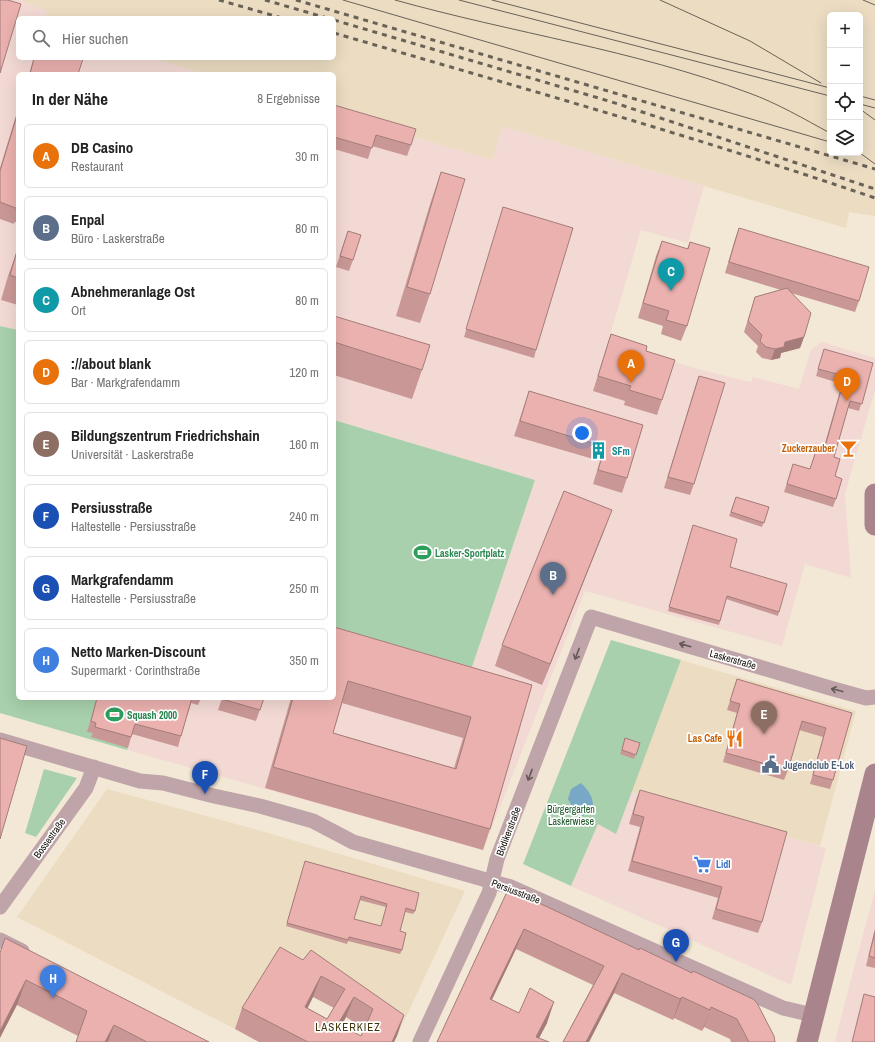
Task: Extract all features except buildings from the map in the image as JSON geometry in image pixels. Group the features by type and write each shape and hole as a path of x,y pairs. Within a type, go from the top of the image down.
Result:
{"main road":[{"path":"875,494 875,525"},
{"path":"807,1042 875,774"}],"street":[{"name":"Laskerstraße","path":"591,617 830,688 866,698 875,697"},
{"name":"Bödikerstraße","path":"420,1042 488,893 496,859 591,617"},
{"name":"Persiusstraße","path":"0,740 140,780 164,783 260,806 313,821 353,842 511,887 783,1008 813,1015"},
{"name":"Bossestraße","path":"0,907 88,785 94,767"},
{"path":"0,940 37,959"}],"shaded area":[{"path":"0,0 20,0 47,11 46,16 16,16 16,60 159,60 198,72 16,72 16,330 0,326"},
{"path":"20,0 875,0 875,216 849,212 846,228 502,126 492,160 336,114 336,72 198,72 159,60 336,60 336,16 46,16 47,11"},
{"path":"336,114 492,160 502,126 704,186 688,243 641,230 608,342 701,370 751,382 753,377 799,389 811,350 822,342 875,358 875,390 845,494 851,578 805,564 782,646 585,591 483,850 127,750 140,700 336,700 336,628 472,667 535,480 336,421"},
{"path":"681,660 856,711 820,846 631,792"},
{"path":"107,789 258,830 465,891 397,1036 272,968 235,1029 17,917"},
{"path":"631,792 826,848 791,985 571,886 598,824 616,833"},
{"path":"875,890 875,1042 835,1042 851,979"}],"green space":[{"path":"0,326 16,330 16,700 140,700 127,750 0,713"},
{"name":"Lasker-Sportplatz","path":"336,421 535,480 472,667 336,628"},
{"name":"Bürgergarten Laskerwiese","path":"611,640 681,660 616,834 598,824 571,886 523,864"},
{"path":"44,769 77,778 36,837 25,833"}],"water":[{"path":"581,783 590,794 593,803 593,807 583,816 573,808 568,799 571,789"}],"tram line":[{"path":"343,0 827,141"},
{"path":"395,0 439,12 618,53 706,78 770,102 827,131"},
{"path":"459,0 827,95"},
{"path":"492,0 827,87"},
{"path":"660,0 750,41 821,83"},
{"path":"863,0 875,5"},
{"path":"863,97 875,100"},
{"path":"863,105 875,108"},
{"path":"863,111 875,120"},
{"path":"863,155 875,164"}],"railway":[{"path":"219,0 275,16"},
{"path":"265,0 320,16"},
{"path":"296,0 875,169"},
{"path":"336,21 612,102 875,189"},
{"path":"336,34 673,133 875,198"}],"place":[{"name":"Abnehmeranlage Ost","path":"671,291"},
{"name":"DB Casino","path":"631,383"},
{"name":"://about blank","path":"847,401"},
{"name":"Zuckerzauber","path":"848,448"},
{"name":"SFm","path":"599,451"},
{"name":"Lasker-Sportplatz","path":"422,553"},
{"name":"Enpal","path":"553,595"},
{"name":"Squash 2000","path":"114,715"},
{"name":"Bildungszentrum Friedrichshain","path":"764,734"},
{"name":"Las Cafe","path":"735,738"},
{"name":"Jugendclub E-Lok","path":"770,765"},
{"name":"Persiusstraße","path":"205,794"},
{"name":"Lidl","path":"703,864"},
{"name":"Markgrafendamm","path":"676,962"},
{"name":"Netto Marken-Discount","path":"53,998"}],"district":[{"name":"LASKERKIEZ","path":"348,1027"}]}
